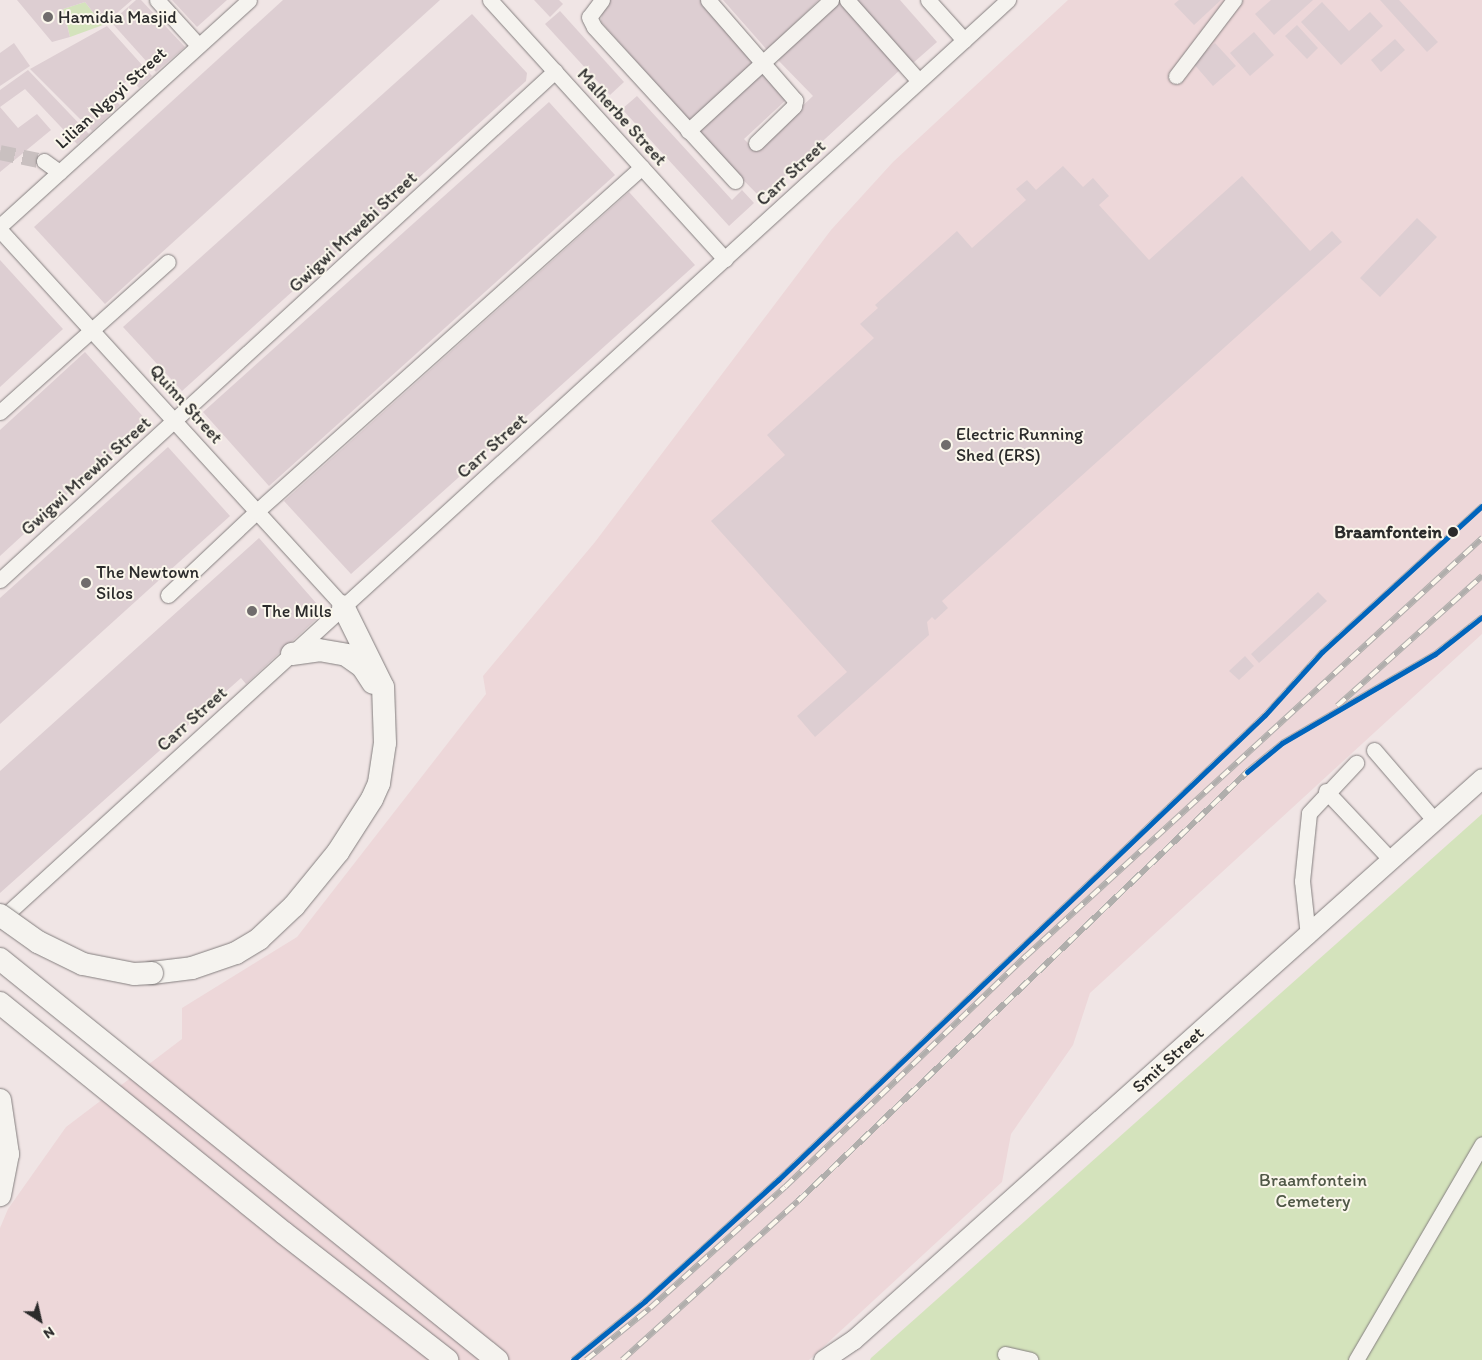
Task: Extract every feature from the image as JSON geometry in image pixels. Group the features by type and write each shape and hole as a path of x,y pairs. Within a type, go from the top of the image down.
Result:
{"highway":[{"path":"0,915 38,942 83,964 134,974 192,968 236,953 259,939 294,906 338,852 372,799 379,783 384,753 385,700 378,671 344,606"},
{"path":"292,654 318,650 346,655 362,666 385,700"},
{"path":"0,960 497,1360"},
{"path":"0,1003 284,1233 448,1360"},
{"path":"0,1100 8,1154 0,1194"}],"main road":[{"name":"Smit Street","path":"823,1360 853,1340 1392,861 1482,778"},
{"name":"Smit Street","path":"840,1360 853,1340"}],"street":[{"path":"157,0 198,45"},
{"name":"Lilian Ngoyi Street","path":"0,226 248,0"},
{"name":"Malherbe Street","path":"490,0 725,259"},
{"path":"602,0 588,17 594,27 735,181"},
{"path":"708,0 764,61 795,100 794,106 756,143"},
{"path":"688,131 831,0"},
{"path":"847,0 919,81"},
{"path":"928,0 960,35"},
{"name":"Carr Street","path":"0,920 919,81 960,35 1008,0"},
{"path":"1176,76 1234,0"},
{"name":"Gwigwi Mrwebi Street","path":"176,420 555,71"},
{"path":"44,160 59,172"},
{"path":"168,595 257,511 642,167"},
{"name":"Quinn Street","path":"0,230 93,329 344,606"},
{"path":"0,412 168,262"},
{"name":"Gwigwi Mrewbi Street","path":"0,580 176,420"},
{"path":"1374,750 1435,821"},
{"path":"1308,936 1302,881 1309,813 1326,791 1356,763"},
{"path":"1326,791 1392,861"},
{"path":"1356,1360 1482,1144"},
{"path":"1005,1354 1030,1360"}],"shaded area":[{"path":"1068,0 1482,0 1482,634 1090,993 1073,1045 1011,1134 1002,1182 809,1360 0,1360 0,1228 8,1209 66,1127 182,1039 182,1008 297,937 486,694 483,676 595,542 831,230 893,162"}],"green space":[{"path":"85,2 103,25 70,37 63,9"},
{"name":"Braamfontein Cemetery","path":"1482,814 1482,1360 870,1360 871,1358"}],"building":[{"name":"Hamidia Masjid","path":"17,0 132,0 103,25 85,2 63,9 70,37 52,42"},
{"path":"136,0 141,0 185,47 156,72 111,22"},
{"path":"172,0 227,0 197,27"},
{"path":"283,0 440,0 105,304 34,227"},
{"path":"534,0 559,0 563,4 550,17"},
{"path":"610,0 703,0 755,60 698,118 688,119 601,22 602,8"},
{"path":"723,0 819,0 767,50"},
{"path":"855,0 900,0 937,42 913,63"},
{"path":"1179,0 1221,0 1194,25 1174,4"},
{"path":"1271,0 1313,0 1274,35 1255,14"},
{"path":"1380,0 1399,0 1438,42 1427,52"},
{"path":"841,1 901,69 761,198 697,133 762,72 787,99 744,139 755,150 813,96 778,60"},
{"path":"1322,2 1349,31 1370,12 1383,26 1341,65 1301,22"},
{"path":"560,11 624,82 610,95 545,24"},
{"path":"472,14 527,73 526,81 182,391 123,327"},
{"path":"1297,25 1318,48 1307,59 1285,36"},
{"path":"107,26 152,76 139,88 130,78 110,96 120,105 92,131 30,69"},
{"path":"1254,32 1274,55 1250,76 1230,53"},
{"path":"1395,39 1405,50 1381,72 1371,60"},
{"path":"14,43 30,66 0,86 0,53"},
{"path":"1215,43 1236,66 1213,86 1193,63"},
{"path":"28,70 89,134 77,144 25,89 0,107 0,90"},
{"path":"637,96 732,200 742,190 754,203 729,226 622,109"},
{"path":"549,102 615,175 269,486 203,412"},
{"path":"0,107 18,128 37,114 51,130 0,172"},
{"name":"Electric Running Shed (ERS)","path":"1063,166 1083,187 1093,178 1109,196 1099,205 1149,260 1242,176 1310,251 1332,231 1342,242 942,601 948,608 935,620 932,617 927,622 929,635 815,737 797,716 847,672 711,521 785,455 767,435 874,338 860,324 878,308 875,305 957,231 972,248 1026,200 1016,189 1027,180 1036,190"},
{"path":"629,192 695,265 351,574 284,501"},
{"path":"1417,218 1437,237 1380,297 1360,278"},
{"path":"0,260 63,329 0,387"},
{"path":"85,352 147,421 0,556 0,430"},
{"path":"168,447 230,516 0,724 0,598"},
{"path":"259,538 324,612 246,684 241,678 0,893 0,771"},
{"path":"1318,592 1327,601 1259,663 1251,654"},
{"path":"1245,656 1254,666 1239,680 1229,671"}],"tunnel":[{"path":"0,152 44,161"}],"railway":[{"path":"573,1360 645,1301 778,1180 1265,715 1322,652 1482,506"},
{"path":"586,1360 650,1308 785,1187 1026,956 1482,538"},
{"path":"1337,706 1482,576"},
{"path":"622,1360 798,1201 1249,770 1282,743 1435,654 1482,617"}],"transit line":[{"path":"573,1360 645,1301 778,1180 1265,715 1322,652 1482,506"},
{"path":"1247,772 1282,743 1435,654 1482,617"}],"place":[{"name":"Hamidia Masjid","path":"48,17"},
{"name":"Electric Running Shed (ERS)","path":"946,445"},
{"name":"Braamfontein","path":"1453,532"},
{"name":"The Newtown Silos","path":"86,583"},
{"name":"The Mills","path":"252,611"}]}
